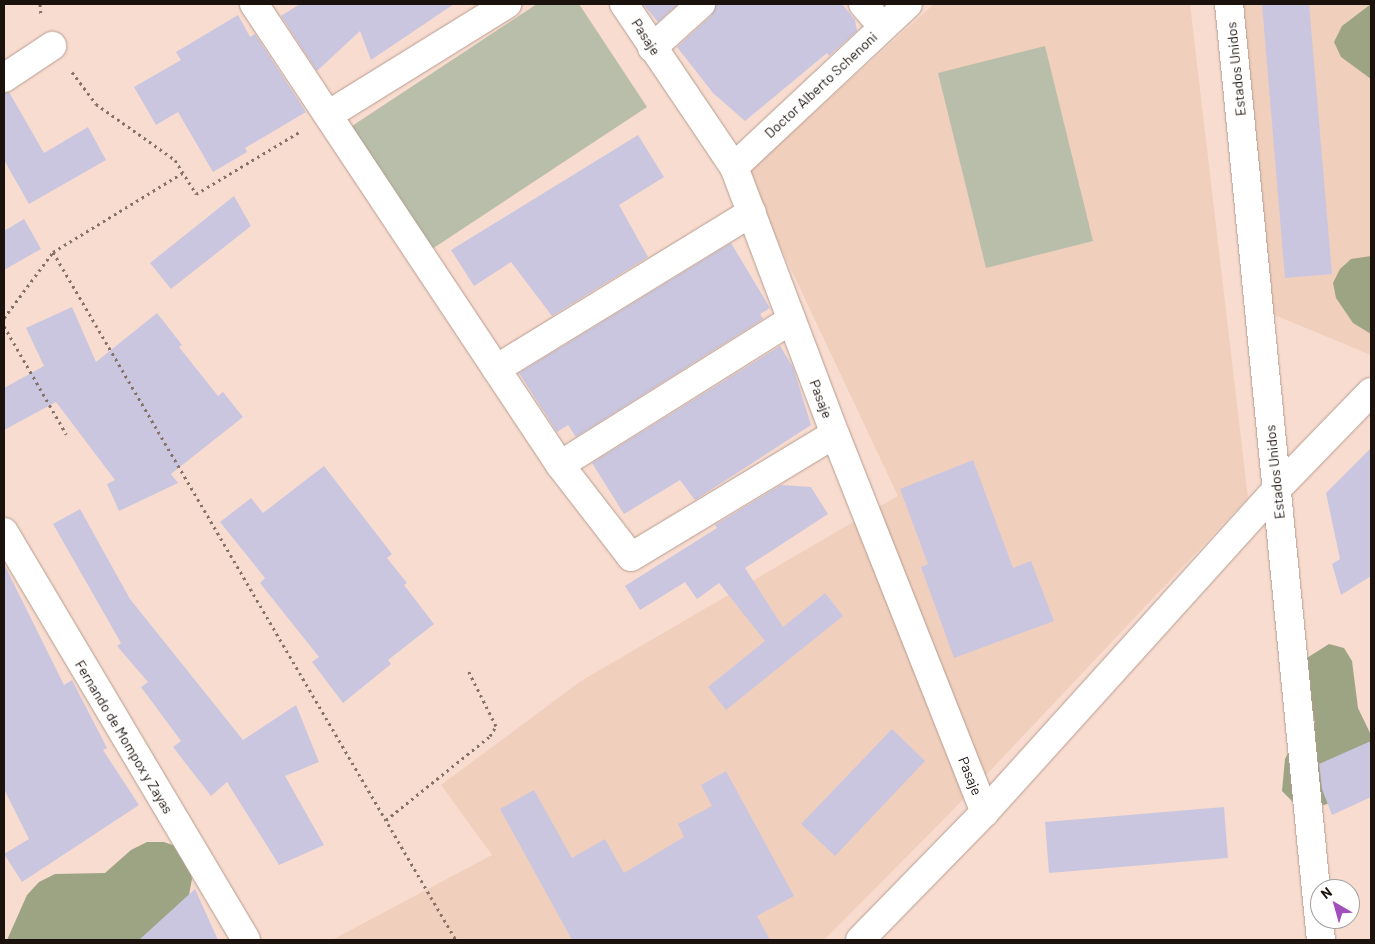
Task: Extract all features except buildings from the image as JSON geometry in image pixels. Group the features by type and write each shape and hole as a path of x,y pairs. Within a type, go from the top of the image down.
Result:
{"street":[{"path":"328,115 507,4"},
{"name":"Pasaje","path":"624,4 734,167 835,434 985,812"},
{"path":"652,48 701,4"},
{"path":"863,4 883,27"},
{"name":"Doctor Alberto Schenoni","path":"734,167 908,4"},
{"name":"Estados Unidos","path":"1229,4 1321,940"},
{"path":"265,7 328,115 496,369 560,465 631,557 835,434"},
{"path":"4,78 52,46"},
{"path":"496,369 752,212"},
{"path":"560,465 791,320"},
{"path":"860,940 985,812 1277,489 1371,392"},
{"name":"Fernando de Mompox y Zayas","path":"4,532 246,940"}],"path":[{"path":"40,4 42,28 52,46 96,104 175,160 196,194 328,115"},
{"path":"4,318 53,252 184,172"},
{"path":"53,252 456,940"},
{"path":"4,326 66,434"},
{"path":"386,820 490,736 496,726 468,670"}],"shaded area":[{"path":"934,4 1190,4 1248,498 952,811 824,940 332,940 492,855 441,785 581,681 898,496 746,174"},
{"path":"1238,4 1371,4 1371,355 1272,314"}],"green space":[{"path":"537,4 579,4 647,107 432,249 352,126"},
{"path":"1371,4 1371,79 1341,57 1334,42 1342,26"},
{"path":"1045,46 1093,241 986,268 938,73"},
{"path":"1371,256 1371,334 1353,323 1336,298 1333,283 1340,269 1351,259"},
{"path":"1329,644 1344,648 1352,661 1358,708 1371,735 1371,771 1352,791 1339,800 1324,805 1293,802 1282,791 1285,759 1292,745 1315,723 1302,661"},
{"path":"147,842 164,842 181,848 189,862 192,879 189,895 173,920 150,940 7,940 27,895 39,882 55,874 105,873 131,850"}]}
